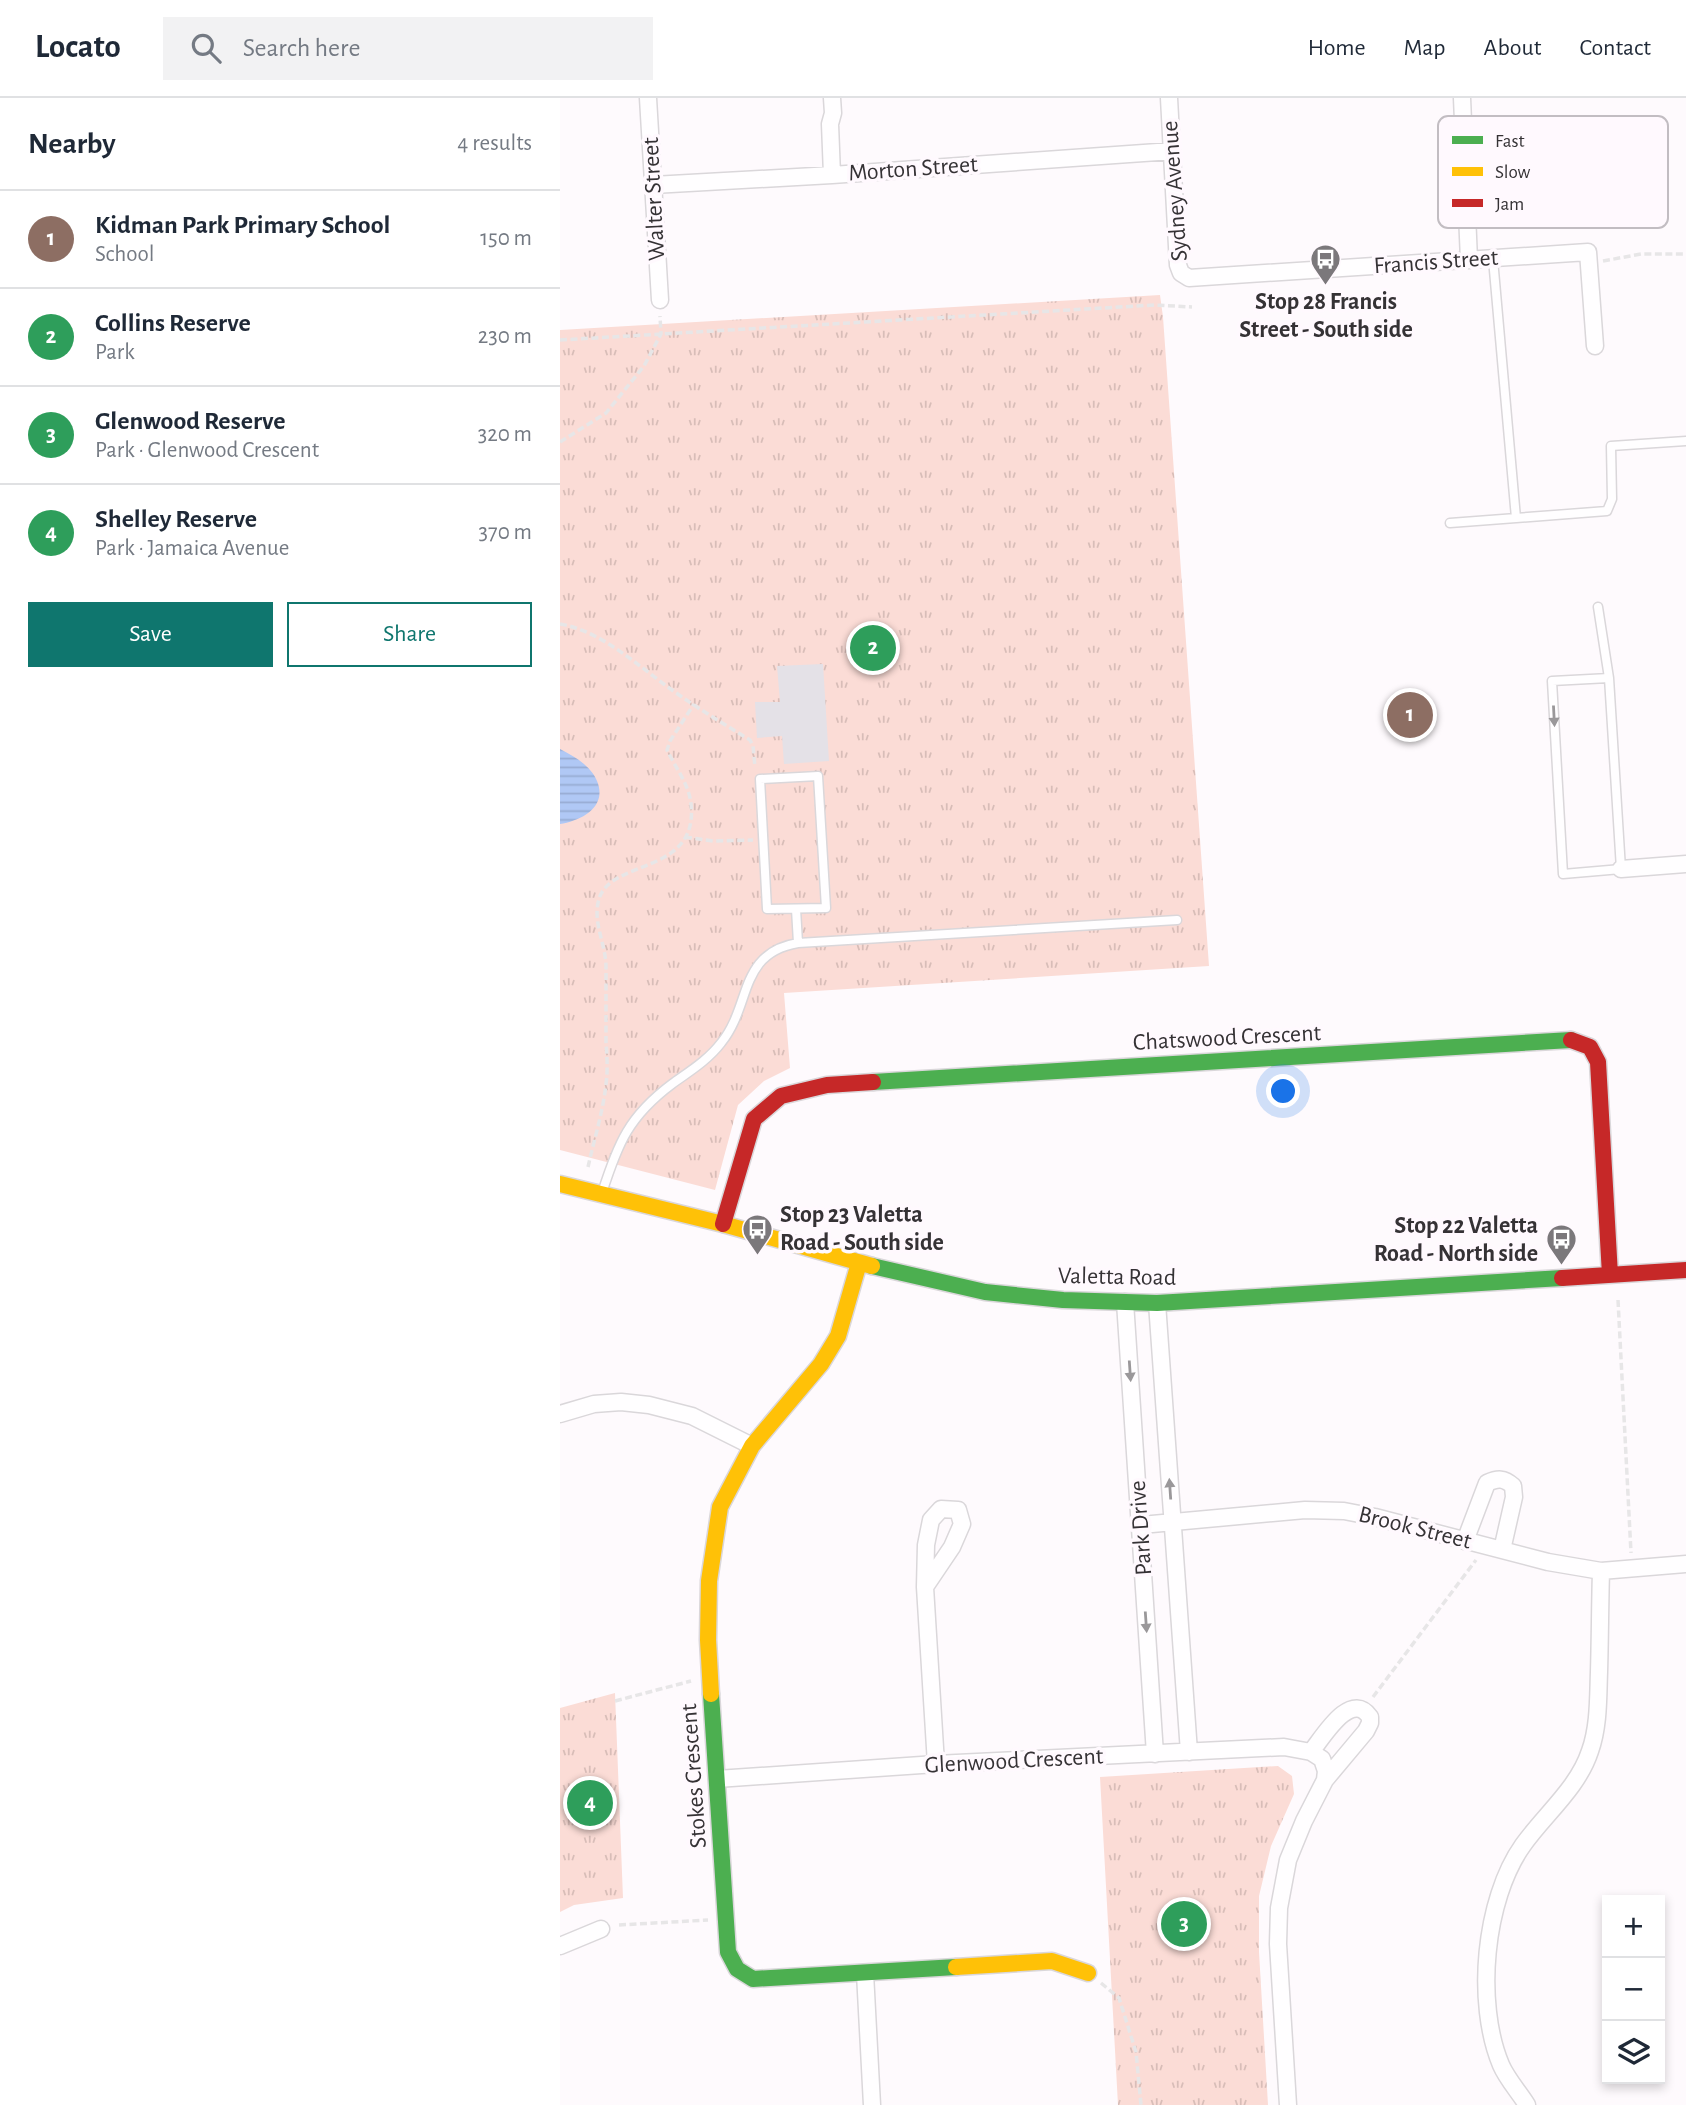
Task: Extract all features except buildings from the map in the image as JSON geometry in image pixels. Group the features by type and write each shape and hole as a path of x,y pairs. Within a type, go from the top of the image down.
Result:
{"street":[{"name":"Walter Street","path":"648,98 660,300"},
{"path":"832,98 832,175"},
{"name":"Sydney Avenue","path":"1169,98 1178,265 1181,273 1189,278"},
{"path":"1462,98 1463,116"},
{"name":"Morton Street","path":"653,185 1172,151"},
{"path":"1468,228 1469,260"},
{"name":"Francis Street","path":"1189,278 1588,252 1595,346"},
{"path":"1621,869 1686,864"},
{"name":"Chatswood Crescent","path":"723,1224 754,1119 781,1096 827,1085 1575,1040 1590,1047 1598,1062 1610,1275"},
{"name":"Valetta Road","path":"560,1184 723,1224 859,1263 985,1292 1063,1300 1157,1303 1686,1270"},
{"name":"Stokes Crescent","path":"859,1263 838,1336 821,1364 752,1446 720,1507 709,1581 708,1640 728,1952 739,1973 753,1979 1052,1961 1088,1973"},
{"name":"Park Drive","path":"1125,1303 1155,1754"},
{"name":"Park Drive","path":"1157,1303 1189,1752"},
{"path":"560,1414 594,1404 621,1402 649,1405 692,1416 752,1446"},
{"path":"1465,1541 1487,1483 1497,1478 1513,1486 1514,1497 1494,1548"},
{"name":"Brook Street","path":"1140,1525 1305,1510 1344,1511 1548,1562 1601,1571 1686,1564"},
{"path":"1527,2105 1502,2066 1492,2032 1487,1990 1488,1938 1499,1890 1522,1847 1578,1776 1591,1750 1598,1710 1601,1571"},
{"path":"925,1587 936,1765"},
{"path":"1288,2105 1278,1944 1279,1908 1288,1860 1325,1780 1366,1731 1370,1717 1364,1710 1354,1707 1340,1716 1311,1752 1322,1759 1326,1771 1325,1780"},
{"name":"Glenwood Crescent","path":"717,1779 1284,1747 1311,1752"},
{"path":"560,1946 601,1928"},
{"path":"865,1973 872,2105"}],"lane":[{"path":"1493,258 1516,518"},
{"path":"1450,523 1607,511 1612,499 1611,446 1686,441"},
{"path":"1598,607 1609,678 1621,869 1563,874 1552,681 1609,678"},
{"path":"818,776 825,908 767,909 760,779 818,776"},
{"path":"796,909 798,943"},
{"path":"602,1195 612,1160 629,1126 657,1095 693,1070 722,1042 733,1024 752,975 764,958 782,946 1177,920"}],"path":[{"path":"1601,261 1641,254 1686,254"},
{"path":"560,340 1154,304 1192,307"},
{"path":"560,442 606,413 645,366 661,334"},
{"path":"560,624 597,638 750,740 755,768 760,779"},
{"path":"588,1167 607,1080 606,962 597,910 599,896 605,887 617,879 675,850 685,837 691,803 667,750 694,704"},
{"path":"685,837 713,841 754,840"},
{"path":"1618,1300 1632,1568"},
{"path":"1364,1710 1494,1548"},
{"path":"615,1701 710,1676"},
{"path":"619,1925 726,1919"},
{"path":"1088,1973 1119,1998 1136,2052 1141,2105"}],"green space":[{"path":"1160,295 1209,966 784,993 790,1068 764,1081 738,1105 715,1190 560,1150 560,330"},
{"path":"615,1693 623,1898 574,1905 560,1912 560,1708"},
{"path":"1278,1766 1292,1776 1294,1794 1271,1846 1259,1896 1259,1952 1268,2105 1118,2105 1100,1777"}],"water":[{"path":"560,749 576,758 594,776 599,798 596,805 584,816 560,824"}],"traffic: fast":[{"path":"873,1082 1571,1040"},
{"path":"872,1266 985,1292 1063,1300 1157,1303 1562,1278"},
{"path":"711,1694 728,1952 737,1969 753,1979 956,1967"}],"traffic: slow":[{"path":"560,1184 723,1224 872,1266"},
{"path":"711,1694 709,1581 720,1507 752,1446 821,1364 838,1336 859,1263"},
{"path":"956,1967 1052,1961 1088,1973"}],"traffic: jam":[{"path":"1571,1040 1590,1047 1598,1062 1610,1275"},
{"path":"723,1224 754,1119 781,1096 827,1085 873,1082"},
{"path":"1562,1278 1686,1270"}],"place":[{"name":"Stop 28 Francis Street - South side","path":"1326,287"},
{"name":"Collins Reserve","path":"873,648"},
{"name":"Kidman Park Primary School","path":"1410,715"},
{"name":"Stop 23 Valetta Road - South side","path":"757,1256"},
{"name":"Stop 22 Valetta Road - North side","path":"1561,1267"},
{"name":"Shelley Reserve","path":"590,1803"},
{"name":"Glenwood Reserve","path":"1184,1924"}]}
